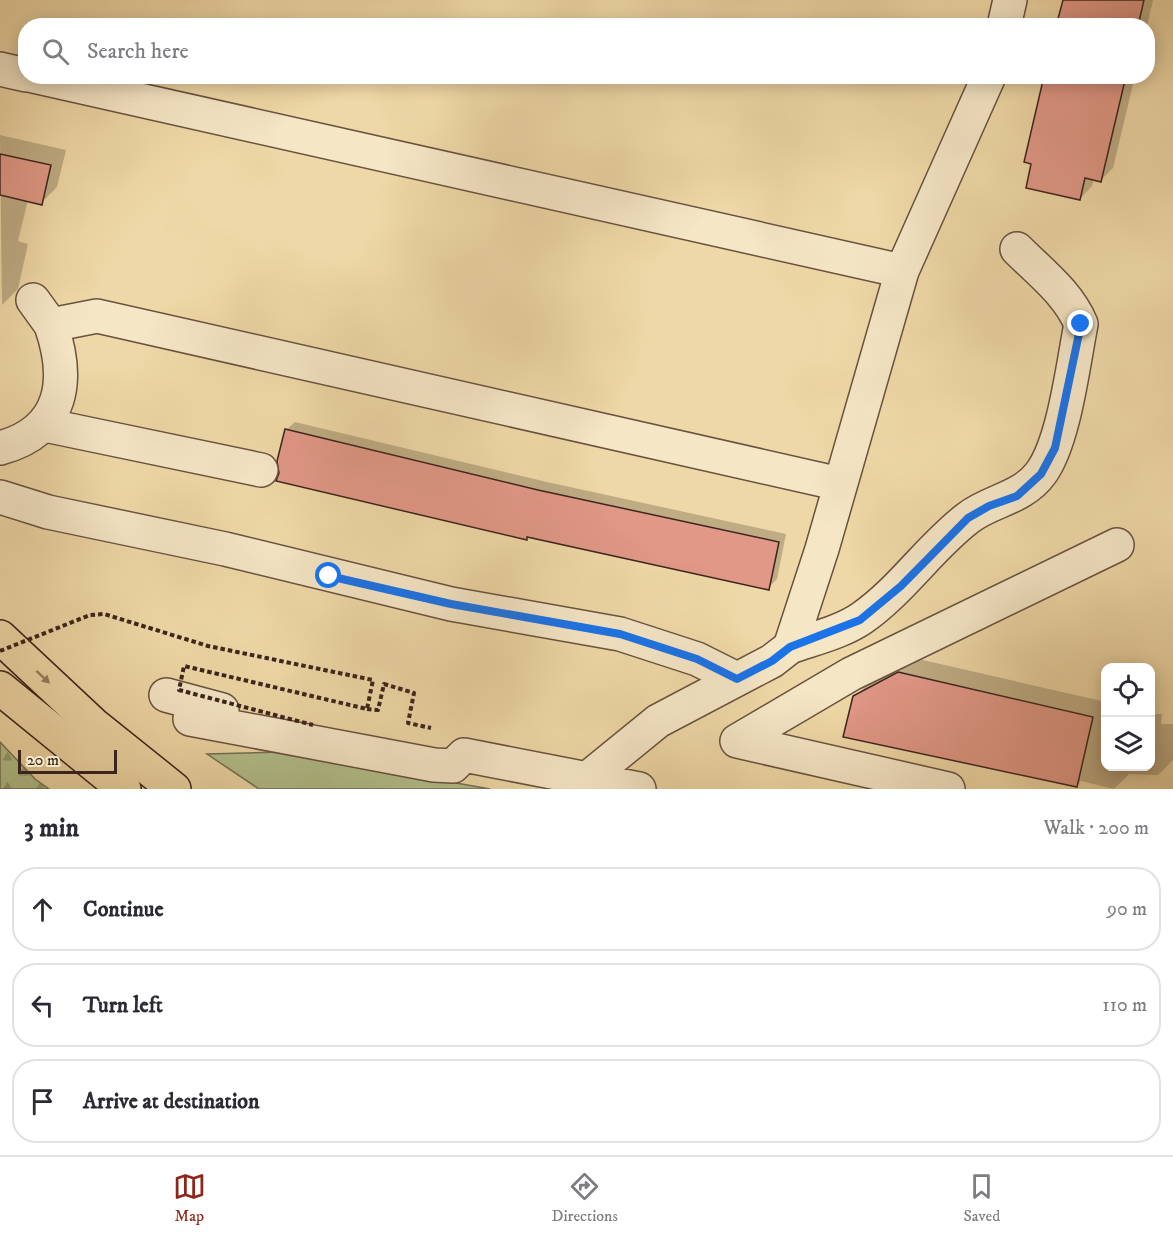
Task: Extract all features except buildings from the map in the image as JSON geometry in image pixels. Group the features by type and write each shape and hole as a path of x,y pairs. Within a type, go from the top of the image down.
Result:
{"main road":[{"path":"0,637 93,724 174,789"},
{"path":"0,688 123,789"}],"street":[{"path":"1006,18 1010,0"},
{"path":"0,69 18,73"},
{"path":"69,84 902,271"},
{"path":"790,647 902,271 985,84"},
{"path":"588,778 658,721 772,661 790,647 860,620 901,586 968,518 989,506 1017,496 1041,474 1055,448 1081,324 1075,309 1060,291 1017,249"},
{"path":"0,448 17,444 45,425 61,387 61,354 42,312 97,316 840,484"},
{"path":"45,425 261,470"},
{"path":"0,497 48,512 225,549 440,601 620,634 697,659 737,679"},
{"path":"948,789 737,741 851,674 1117,545"},
{"path":"166,695 238,714 266,734"},
{"path":"190,719 434,765 453,766 464,755 639,789"}],"path":[{"path":"0,651 90,615 104,614 208,646 373,680 367,709"},
{"path":"313,725 178,690 184,666 378,710 384,684 414,693 408,723 441,730"}],"green space":[{"path":"0,742 35,779 49,789 0,789"},
{"path":"280,752 490,789 259,789 207,754"}],"route":[{"path":"329,576 451,604 620,634 697,659 737,679 772,661 790,647 860,620 901,586 968,518 989,506 1017,496 1041,474 1055,448 1081,324"}]}
